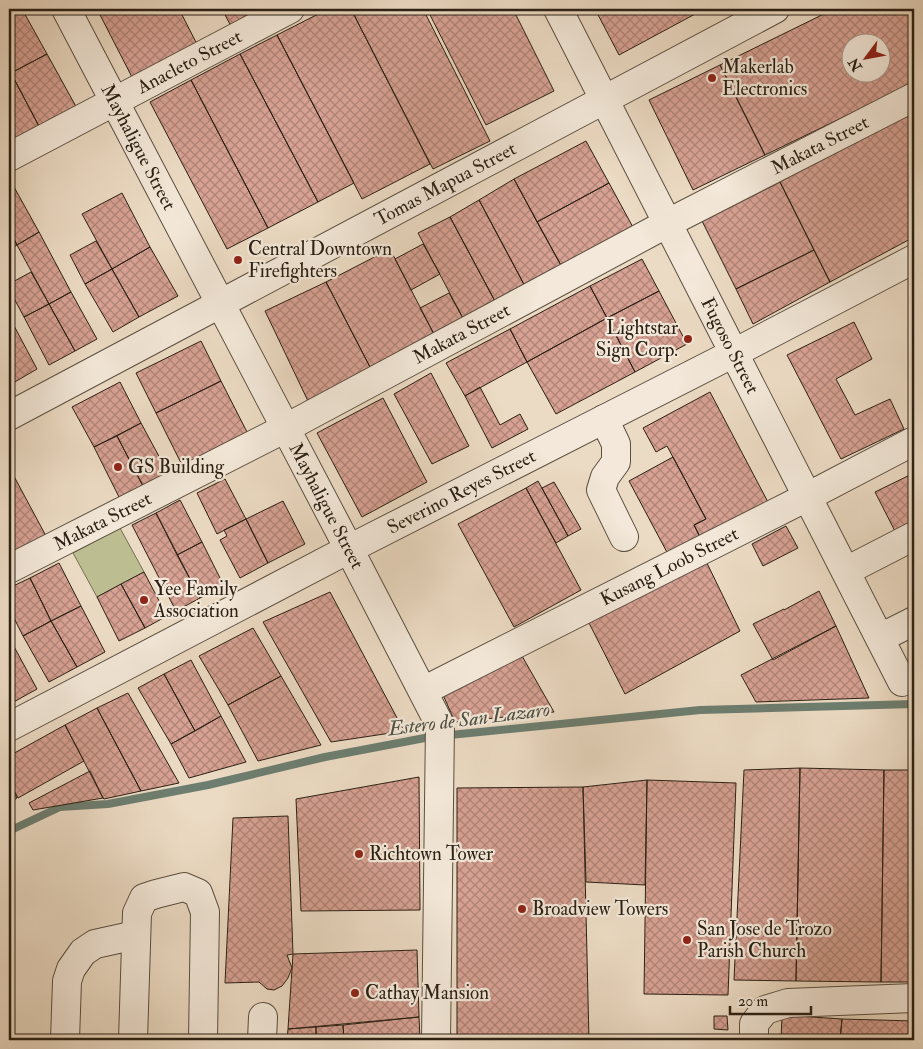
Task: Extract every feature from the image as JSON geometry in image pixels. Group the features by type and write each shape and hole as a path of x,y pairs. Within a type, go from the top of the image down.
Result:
{"street":[{"name":"Mayhaligue Street","path":"66,9 440,725 436,1040"},
{"name":"Anacleto Street","path":"9,157 290,9"},
{"name":"Fugoso Street","path":"558,9 902,682"},
{"name":"Tomas Mapua Street","path":"9,416 775,9"},
{"name":"Makata Street","path":"9,569 286,428 668,223 914,97"},
{"name":"Severino Reyes Street","path":"9,727 349,549 914,259"},
{"path":"604,419 616,444 616,462 605,477 601,490 624,537"},
{"name":"Kusang Loob Street","path":"423,691 914,441"},
{"path":"846,571 914,536"},
{"path":"880,638 914,621"},
{"path":"133,1040 137,913 144,898 184,887 198,893 205,912 203,1040"},
{"path":"65,1040 67,981 71,969 83,952 95,944 136,935"},
{"path":"754,1040 754,1024 765,1010 788,1003 914,998"}],"green space":[{"path":"120,528 144,572 97,597 73,553"}],"building":[{"path":"9,9 22,9 47,54 11,73 9,69"},
{"path":"97,9 179,9 200,50 135,83"},
{"path":"222,9 280,9 235,34"},
{"path":"328,9 351,9 430,164 362,199 277,35"},
{"path":"351,9 423,9 490,141 433,169"},
{"path":"427,9 513,9 554,91 486,125"},
{"path":"595,9 695,9 697,13 619,55"},
{"path":"834,9 914,9 914,83 765,155 720,65"},
{"path":"277,35 354,183 318,202 240,54"},
{"path":"47,54 79,112 42,132 11,73"},
{"path":"240,54 318,202 268,228 191,80"},
{"path":"720,65 765,155 693,190 649,100"},
{"path":"11,73 42,132 9,144 9,75"},
{"path":"191,80 268,228 227,249 150,102"},
{"path":"914,106 914,237 830,282 780,182"},
{"path":"586,141 609,183 537,222 514,179"},
{"path":"9,178 39,232 17,245 9,229"},
{"path":"514,179 563,269 527,290 479,200"},
{"path":"780,182 814,250 736,289 702,221"},
{"path":"609,183 635,231 563,269 537,222"},
{"path":"122,193 150,247 112,269 82,214"},
{"path":"479,200 527,290 497,305 450,217"},
{"path":"450,217 497,305 465,322 418,233"},
{"path":"9,229 17,245 9,249"},
{"path":"39,232 71,292 49,304 17,245"},
{"path":"96,241 112,269 85,284 70,255"},
{"path":"423,244 440,274 411,290 395,259"},
{"path":"150,247 178,296 139,317 112,269"},
{"path":"390,249 435,336 371,369 326,282"},
{"path":"814,250 830,282 753,324 736,289"},
{"path":"642,259 659,291 607,318 590,286"},
{"path":"112,269 139,317 113,332 85,284"},
{"path":"31,272 49,304 24,317 9,289 9,284"},
{"path":"326,282 371,369 308,401 265,311"},
{"path":"590,286 607,318 527,362 510,329"},
{"path":"659,291 687,344 635,372 607,318"},
{"path":"71,292 97,339 75,351 49,304"},
{"path":"449,293 465,322 435,336 420,308"},
{"path":"49,304 75,351 49,365 24,317"},
{"path":"607,318 635,372 556,414 527,362"},
{"path":"12,322 37,369 13,383 9,376 9,324"},
{"path":"854,322 872,359 836,379 855,415 890,399 904,429 841,459 787,355"},
{"path":"510,329 527,362 465,396 446,363"},
{"path":"201,341 221,381 156,413 136,373"},
{"path":"431,373 469,446 432,464 394,394"},
{"path":"221,381 247,432 182,465 156,413"},
{"path":"120,382 141,423 94,447 72,407"},
{"path":"480,387 500,425 520,414 528,429 492,448 465,396"},
{"path":"710,392 769,504 701,539 694,525 706,519 667,446 656,452 643,428"},
{"path":"383,398 427,482 362,517 317,433"},
{"path":"141,423 168,473 143,486 117,436"},
{"name":"GS Building","path":"117,436 143,486 119,497 94,447"},
{"path":"673,457 706,519 694,525 701,539 669,556 629,481"},
{"path":"9,467 46,536 9,556"},
{"path":"914,473 914,534 900,541 875,492"},
{"path":"225,479 246,519 217,534 197,493"},
{"path":"538,481 568,536 556,543 526,488"},
{"path":"554,482 581,529 568,536 542,488"},
{"path":"526,488 581,590 514,627 458,524"},
{"path":"180,500 202,542 177,555 156,513"},
{"path":"283,501 305,544 268,563 246,519"},
{"path":"156,513 200,598 176,611 132,525"},
{"path":"246,519 268,563 240,578 220,540 227,536 224,530"},
{"path":"786,526 798,548 763,566 752,544"},
{"path":"202,542 224,586 200,598 177,555"},
{"path":"703,555 740,631 625,694 587,619"},
{"path":"59,563 81,606 51,621 30,578"},
{"name":"Yee Family Association","path":"144,572 167,616 145,628 121,584"},
{"path":"30,578 51,621 23,636 9,608 9,588"},
{"path":"121,584 145,628 119,641 97,597"},
{"path":"819,591 836,626 773,660 753,624"},
{"path":"330,592 404,731 331,742 263,622"},
{"path":"81,606 105,652 77,667 51,621"},
{"path":"51,621 77,667 49,682 23,636"},
{"path":"836,626 869,698 756,702 741,675"},
{"path":"253,628 281,676 228,705 199,656"},
{"path":"11,641 37,689 10,704 9,642"},
{"path":"518,649 554,712 455,722 440,688"},
{"path":"191,660 221,716 195,731 164,674"},
{"path":"164,674 195,731 171,744 138,688"},
{"path":"281,676 321,745 258,761 228,705"},
{"path":"128,693 179,783 141,791 97,708"},
{"path":"97,708 141,791 103,798 65,725"},
{"path":"221,716 246,762 189,778 171,744"},
{"path":"65,725 84,761 18,798 9,781 9,756"},
{"path":"800,768 796,981 734,980 744,770"},
{"path":"800,768 884,770 881,982 796,981"},
{"path":"884,770 914,770 914,982 881,982"},
{"path":"90,771 103,798 33,810 29,803"},
{"name":"Richtown Tower","path":"419,777 420,910 301,911 296,799"},
{"name":"San Jose de Trozo Parish Church","path":"647,780 736,783 728,995 644,994"},
{"path":"647,780 645,885 586,882 583,787"},
{"path":"9,783 17,798 9,803"},
{"name":"Broadview Towers","path":"583,787 589,1040 457,1040 457,788"},
{"path":"288,816 293,954 287,955 292,968 282,986 274,990 267,989 259,982 225,983 233,818"},
{"name":"Cathay Mansion","path":"417,950 419,1017 288,1029 293,954"},
{"path":"782,1015 842,1019 840,1040 781,1040"},
{"path":"714,1016 727,1016 728,1030 714,1029"},
{"path":"419,1017 420,1040 344,1040 343,1025"},
{"path":"842,1019 914,1021 914,1040 840,1040"},
{"path":"343,1025 344,1040 316,1040 316,1027"},
{"path":"316,1027 316,1040 287,1040 288,1029"}],"waterway":[{"name":"Estero de San Lazaro","path":"9,831 60,807 108,804 208,785 325,757 430,737 700,710 914,704"}],"place":[{"name":"Makerlab Electronics","path":"712,78"},
{"name":"Central Downtown Firefighters","path":"238,260"},
{"name":"Lightstar Sign Corp.","path":"688,339"},
{"name":"GS Building","path":"118,467"},
{"name":"Yee Family Association","path":"144,600"},
{"name":"Richtown Tower","path":"359,854"},
{"name":"Broadview Towers","path":"522,909"},
{"name":"San Jose de Trozo Parish Church","path":"687,940"},
{"name":"Cathay Mansion","path":"355,993"}]}
